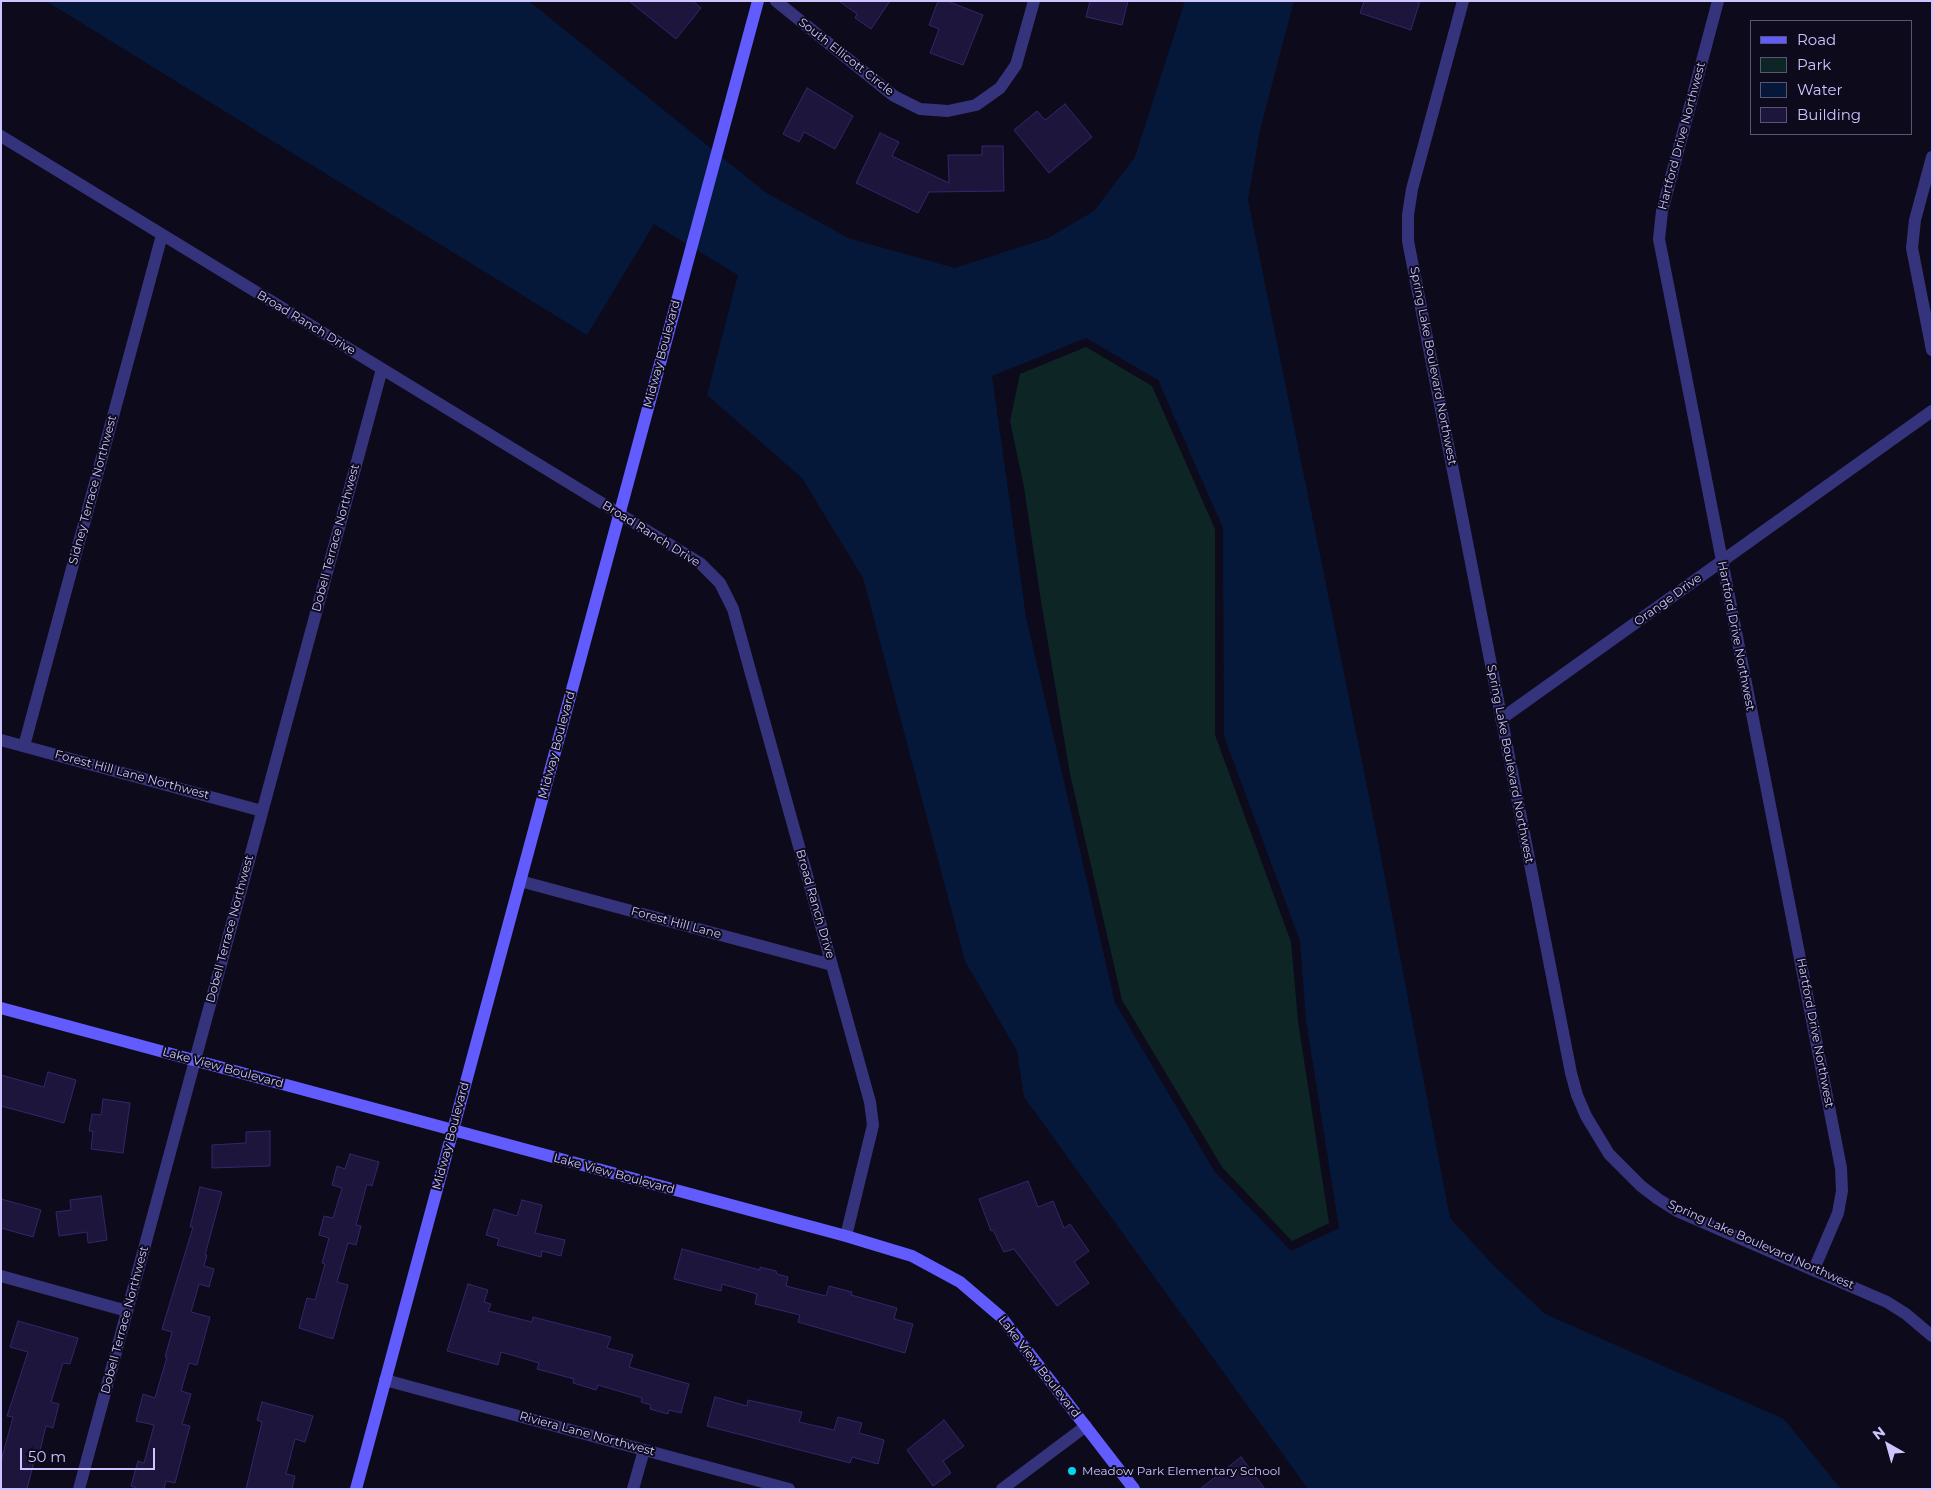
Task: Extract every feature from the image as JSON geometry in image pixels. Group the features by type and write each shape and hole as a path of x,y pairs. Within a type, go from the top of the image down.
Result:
{"street":[{"name":"Midway Boulevard","path":"356,1489 758,1"},
{"name":"South Ellicott Circle","path":"776,1 894,96 920,109 948,112 976,105 1000,88 1016,65 1034,1"},
{"name":"Spring Lake Boulevard Northwest","path":"1463,1 1412,189 1408,215 1408,241 1571,1073 1586,1116 1596,1136 1624,1171 1658,1200 1677,1211 1887,1302 1906,1314 1932,1336"},
{"name":"Hartford Drive Northwest","path":"1718,1 1662,211 1659,240 1841,1168 1842,1191 1838,1213 1814,1270"},
{"name":"Broad Ranch Drive","path":"1,136 700,563 720,583 733,609 870,1102 873,1125 846,1236"},
{"path":"1932,157 1915,220 1912,248 1932,350"},
{"name":"Sidney Terrace Northwest","path":"24,746 162,235"},
{"name":"Dobell Terrace Northwest","path":"79,1489 382,369"},
{"name":"Orange Drive","path":"1501,719 1932,411"},
{"name":"Forest Hill Lane Northwest","path":"1,740 262,811"},
{"name":"Forest Hill Lane","path":"520,881 832,965"},
{"name":"Lake View Boulevard","path":"1,1008 846,1236 912,1256 937,1268 981,1298 1019,1338 1134,1489"},
{"path":"1,1276 127,1311"},
{"name":"Riviera Lane Northwest","path":"385,1380 789,1489"},
{"path":"1002,1489 1086,1426"},
{"path":"633,1489 644,1450"}],"green space":[{"path":"1086,347 1152,386 1215,529 1215,735 1291,942 1298,1021 1329,1223 1292,1241 1222,1167 1122,1000 1070,774 1024,487 1010,421 1020,374"}],"water":[{"path":"46,1 529,1 765,192 848,238 955,268 1048,238 1094,211 1135,157 1185,1 1294,1 1260,130 1248,200 1376,831 1450,1218 1493,1265 1545,1314 1784,1419 1841,1489 1308,1489 1024,1097 1017,1051 965,961 863,578 802,478 707,395 738,275 654,224 587,335","holes":["1086,338 1158,380 1223,528 1224,736 1300,941 1306,1020 1339,1228 1291,1251 1215,1172 1115,1003 1026,617 992,376"]}],"building":[{"path":"629,1 693,1 701,8 676,39"},
{"path":"839,1 890,1 871,29 855,18 857,14"},
{"path":"938,1 947,1 983,15 963,65 930,53 939,29 929,25"},
{"path":"1090,1 1128,1 1122,25 1086,17"},
{"path":"1364,1 1420,1 1411,30 1360,13"},
{"path":"807,88 853,116 835,149 804,132 799,142 783,134"},
{"path":"1065,104 1092,137 1049,173 1014,130 1037,111 1045,120"},
{"path":"880,133 899,142 892,156 949,183 948,155 982,155 982,146 1003,146 1004,191 929,192 918,213 856,183"},
{"path":"48,1072 76,1080 64,1123 1,1106 1,1075 44,1087"},
{"path":"103,1099 130,1103 123,1153 91,1149 93,1131 89,1131 92,1114 101,1115"},
{"path":"270,1131 270,1166 212,1168 212,1145 246,1143 246,1132"},
{"path":"350,1154 379,1162 372,1186 367,1184 356,1225 361,1226 356,1245 348,1243 337,1282 348,1285 333,1339 299,1328 307,1298 315,1300 325,1264 322,1263 329,1238 319,1235 324,1216 333,1218 342,1188 332,1185 337,1166 345,1169"},
{"path":"1028,1181 1038,1207 1053,1201 1064,1228 1070,1224 1089,1251 1074,1262 1089,1283 1057,1306 1014,1249 1004,1252 993,1230 991,1231 979,1199"},
{"path":"200,1187 222,1192 205,1255 207,1255 204,1266 214,1269 209,1287 199,1284 191,1312 210,1317 197,1365 189,1363 181,1391 191,1394 182,1424 190,1426 175,1483 166,1481 164,1489 139,1489 131,1486 138,1461 144,1463 154,1425 136,1421 143,1394 155,1398 167,1357 165,1357 172,1332 162,1329 193,1227 190,1227"},
{"path":"101,1196 107,1240 88,1243 87,1232 59,1236 56,1212 71,1210 70,1200"},
{"path":"1,1199 41,1210 33,1237 1,1228"},
{"path":"522,1200 542,1205 535,1233 565,1240 561,1256 542,1251 541,1257 497,1245 499,1239 486,1235 494,1209 517,1216"},
{"path":"682,1249 760,1270 760,1267 776,1271 777,1274 788,1277 786,1286 826,1296 829,1286 852,1292 851,1295 897,1308 894,1319 913,1324 905,1353 798,1322 800,1315 755,1304 757,1294 722,1284 721,1291 674,1279"},
{"path":"468,1284 488,1290 484,1302 491,1304 488,1311 532,1322 533,1317 611,1337 607,1348 633,1355 629,1367 689,1384 681,1413 669,1410 668,1414 650,1409 651,1405 641,1402 642,1398 598,1385 596,1390 573,1383 574,1379 537,1369 539,1363 501,1352 498,1365 447,1351"},
{"path":"18,1321 78,1338 70,1364 63,1363 51,1402 59,1404 53,1428 46,1426 39,1455 36,1454 27,1489 1,1489 1,1461 13,1417 7,1416 28,1352 10,1347"},
{"path":"715,1397 747,1406 748,1400 802,1412 799,1422 834,1430 838,1417 862,1423 859,1433 884,1440 878,1464 852,1457 850,1463 707,1426"},
{"path":"262,1402 313,1416 305,1442 295,1439 286,1474 295,1476 292,1489 246,1489 262,1422 257,1420"},
{"path":"944,1420 964,1446 943,1461 951,1473 933,1486 907,1450"},
{"path":"1241,1457 1265,1489 1200,1489"}],"place":[{"name":"Meadow Park Elementary School","path":"1072,1471"}]}
